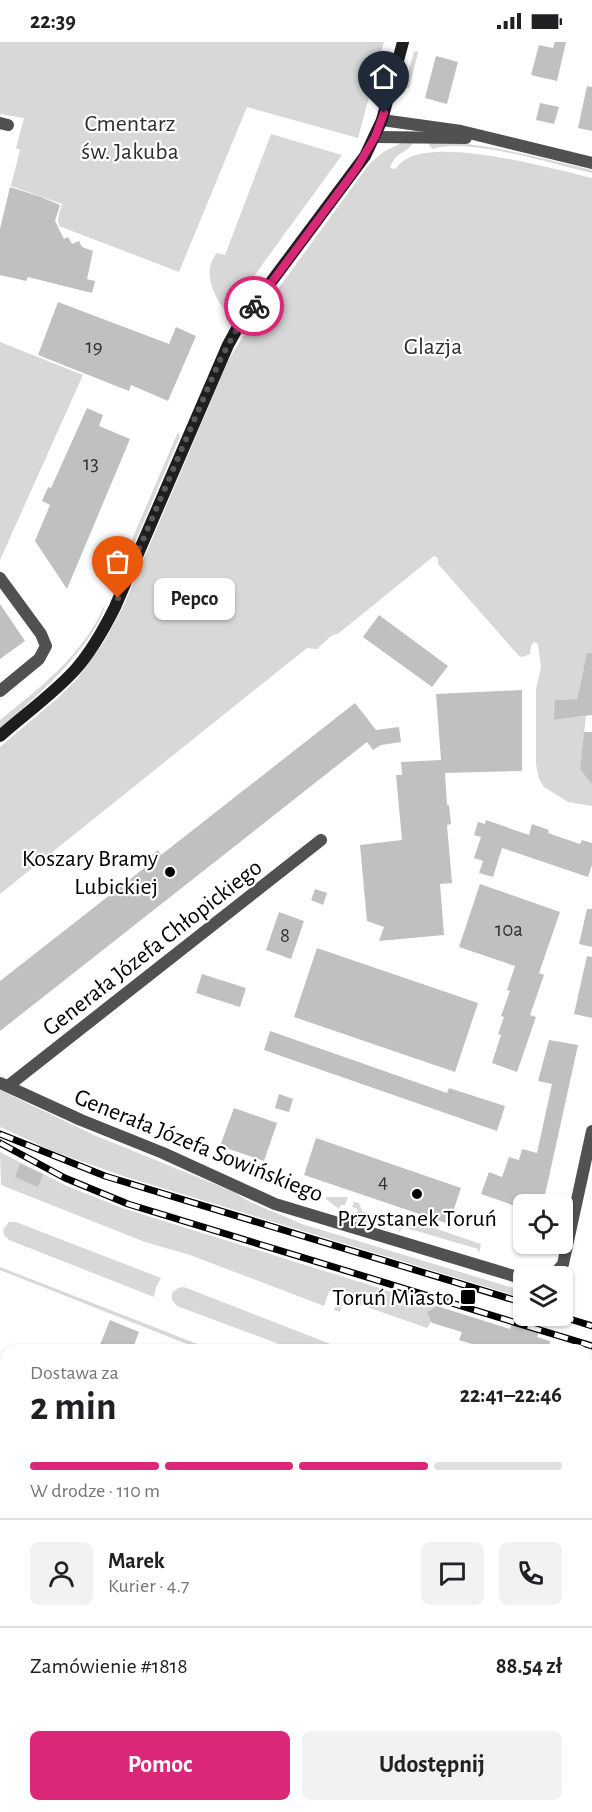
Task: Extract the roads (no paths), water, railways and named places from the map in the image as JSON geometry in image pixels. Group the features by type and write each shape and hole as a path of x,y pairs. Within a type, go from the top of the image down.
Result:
{"street":[{"path":"0,736 69,676 100,636 228,345 239,325 365,156 375,137 382,120 403,42"},
{"path":"382,120 441,127 592,163"},
{"path":"375,137 487,138"},
{"path":"0,578 41,634 46,646 39,659 0,691"},
{"name":"Generała Józefa Chłopickiego","path":"4,1085 321,840"},
{"name":"Generała Józefa Sowińskiego","path":"4,1085 275,1204 513,1276"},
{"path":"561,1266 592,1131"}],"railway":[{"path":"0,1134 105,1176 513,1300"},
{"path":"0,1143 65,1178 128,1204 585,1344"},
{"path":"573,1320 592,1326"}],"place":[{"name":"Pepco","path":"118,598"},
{"name":"Koszary Bramy Lubickiej","path":"170,872"},
{"name":"Przystanek Toruń","path":"417,1194"},
{"name":"Toruń Miasto","path":"468,1297"}],"park label":[{"name":"Cmentarz św. Jakuba","path":"130,137"},
{"name":"Glazja","path":"433,346"}]}
